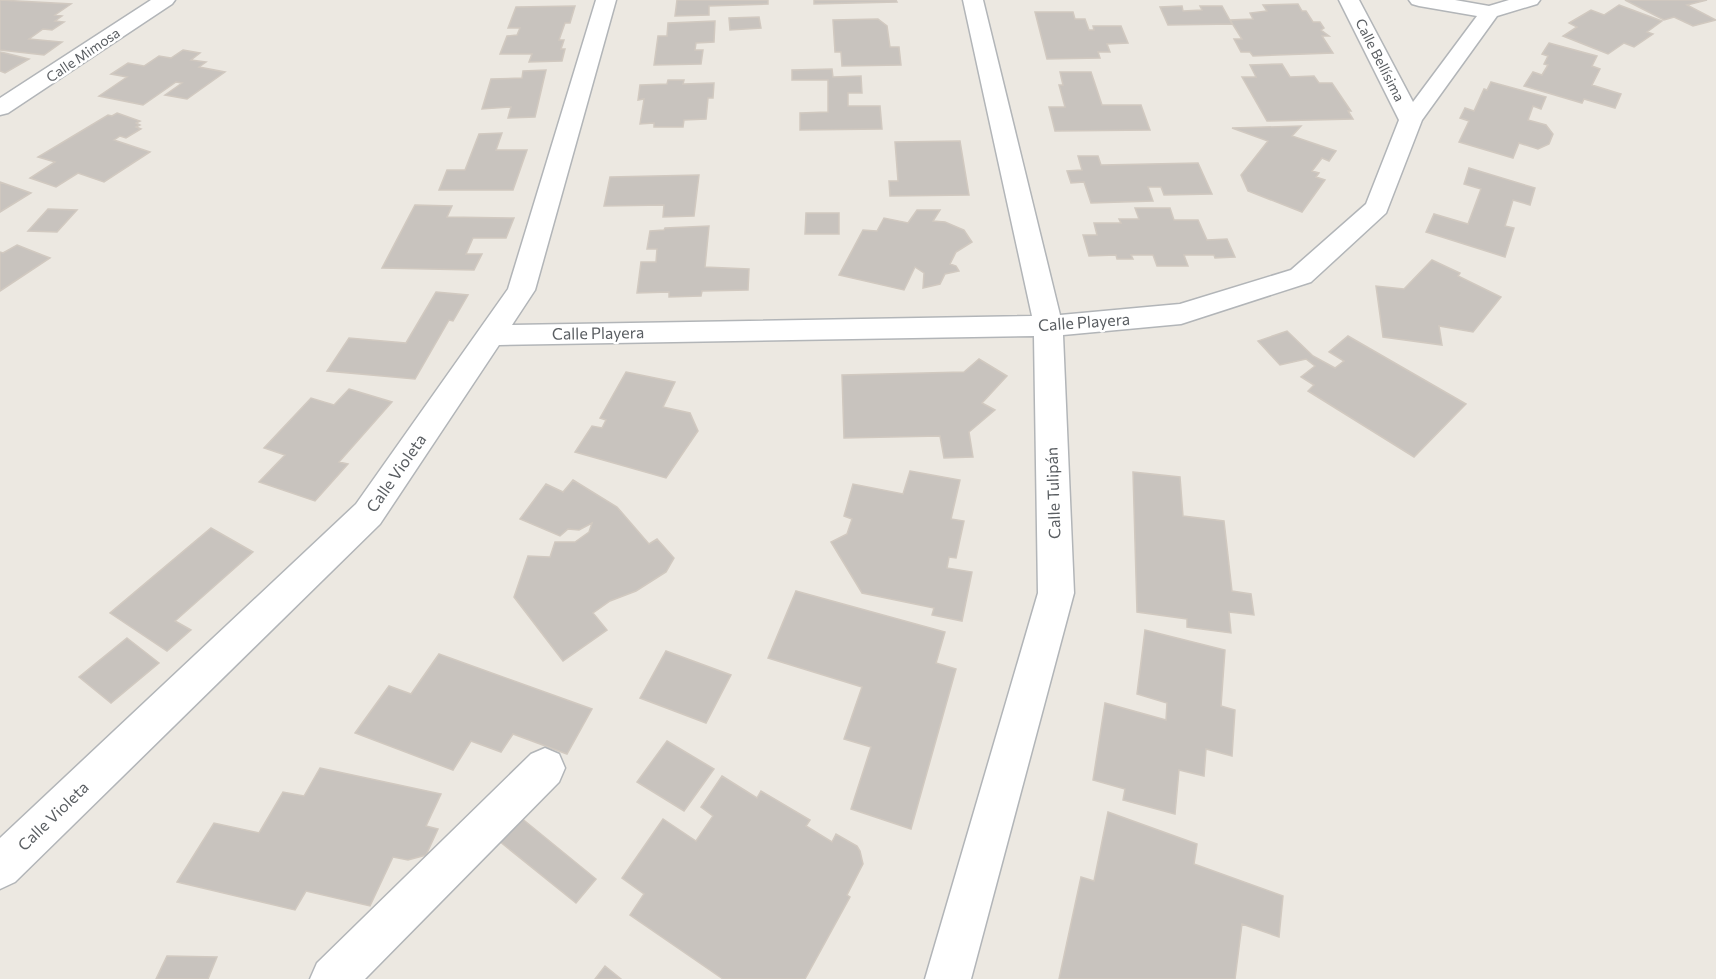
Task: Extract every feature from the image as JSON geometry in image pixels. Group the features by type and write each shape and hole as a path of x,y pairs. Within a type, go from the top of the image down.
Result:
{"street":[{"name":"Calle Mimosa","path":"0,108 165,0"},
{"name":"Calle Violeta","path":"0,867 368,514 521,290 606,0"},
{"name":"Calle Tulipán","path":"948,979 1056,593 1048,326 973,0"},
{"name":"Calle Bellísima","path":"1349,0 1411,120"},
{"path":"1419,0 1490,12 1530,0"},
{"name":"Calle Playera","path":"490,335 1048,326 1181,314 1301,276 1377,207 1411,120 1490,12"},
{"path":"333,979 545,768"}],"building":[{"path":"0,0 71,4 55,15 62,16 55,21 64,22 52,30 43,29 29,39 62,42 44,55 0,50"},
{"path":"677,0 768,0 768,4 709,6 709,15 675,16"},
{"path":"814,0 896,0 897,2 814,4"},
{"path":"1625,0 1707,0 1687,5 1716,20 1693,26 1674,17 1664,20"},
{"path":"1298,4 1313,22 1320,22 1324,28 1321,30 1329,36 1322,36 1333,53 1253,56 1250,52 1241,52 1234,39 1242,39 1230,20 1253,19 1250,13 1267,11 1263,5"},
{"path":"1619,5 1662,21 1647,32 1653,34 1634,47 1624,43 1608,54 1563,36 1577,27 1569,23 1591,10 1604,15"},
{"path":"575,6 570,23 565,23 559,40 564,40 561,49 565,49 562,61 529,62 532,54 500,54 507,36 517,35 520,28 508,28 516,7"},
{"path":"1182,6 1183,11 1202,10 1200,6 1222,6 1232,24 1168,25 1160,7"},
{"path":"1035,12 1073,12 1075,19 1085,19 1089,30 1094,30 1093,26 1121,26 1128,43 1107,44 1110,52 1098,52 1100,58 1047,59"},
{"path":"759,17 761,28 730,30 729,18"},
{"path":"878,19 887,26 890,47 899,47 901,65 842,66 841,52 835,52 833,20"},
{"path":"715,21 714,42 696,43 695,50 703,50 701,64 654,65 658,36 667,36 668,23"},
{"path":"1549,43 1597,56 1592,66 1600,69 1592,85 1621,94 1615,108 1584,99 1582,103 1524,86 1533,72 1542,75 1548,65 1544,64 1548,56 1542,54"},
{"path":"183,50 200,53 191,60 206,62 199,67 225,72 187,99 165,95 182,83 176,82 143,105 99,96 127,77 111,74 128,63 144,66 159,56 171,58"},
{"path":"0,52 29,59 5,73 0,71"},
{"path":"1282,64 1290,77 1314,76 1319,83 1332,83 1351,111 1348,111 1353,119 1267,121 1242,77 1256,77 1250,65"},
{"path":"832,69 833,77 861,76 862,93 848,93 848,106 880,106 882,129 800,130 800,113 828,112 828,80 792,80 792,70"},
{"path":"546,70 535,117 508,118 511,107 482,109 491,79 522,78 523,71"},
{"path":"1060,72 1091,72 1102,105 1141,105 1150,130 1055,131 1049,107 1065,107 1059,85 1063,85"},
{"path":"668,80 684,80 683,84 714,83 713,98 708,98 706,119 684,120 683,127 654,127 654,123 640,124 644,99 638,100 640,85 667,84"},
{"path":"1491,82 1546,97 1541,109 1533,106 1528,120 1546,125 1553,134 1549,144 1538,149 1519,143 1513,158 1459,142 1469,121 1460,118 1465,108 1474,111 1484,89 1487,90"},
{"path":"117,113 140,121 136,123 140,125 136,127 141,129 126,138 120,136 114,140 150,152 104,182 78,173 56,187 30,178 55,162 38,157 108,115 112,116"},
{"path":"1301,126 1292,136 1336,151 1329,161 1322,158 1312,171 1319,173 1316,177 1325,180 1302,212 1248,191 1241,175 1268,141 1232,128"},
{"path":"502,133 496,150 527,150 513,190 439,190 447,170 465,170 479,134"},
{"path":"960,141 969,195 890,196 889,181 898,181 895,142"},
{"path":"1078,156 1098,156 1101,165 1198,163 1212,194 1164,195 1161,187 1148,187 1153,201 1091,203 1084,182 1071,183 1067,171 1082,170"},
{"path":"1469,168 1535,188 1530,205 1513,200 1505,226 1514,228 1505,257 1426,232 1434,214 1468,224 1481,189 1464,184"},
{"path":"699,175 694,216 663,217 664,205 604,206 610,177"},
{"path":"0,182 31,193 0,212"},
{"path":"415,205 452,206 447,217 514,218 506,238 473,238 466,254 482,254 474,270 382,268"},
{"path":"1135,208 1170,208 1174,220 1198,220 1207,240 1227,239 1235,257 1184,255 1188,266 1157,266 1153,255 1131,255 1133,259 1117,259 1116,255 1089,256 1083,235 1097,235 1094,223 1121,223 1119,219 1139,219"},
{"path":"48,209 77,210 57,232 28,231"},
{"path":"917,210 940,210 933,221 945,222 964,230 972,242 956,252 950,264 956,266 959,271 945,274 940,284 923,288 924,273 915,267 904,290 839,275 863,230 877,231 884,218 908,223"},
{"path":"806,213 839,213 839,234 805,234"},
{"path":"709,226 705,267 749,269 748,290 702,291 701,296 669,297 669,292 637,293 641,262 656,262 657,249 647,249 650,231"},
{"path":"17,245 50,258 0,291 0,252 3,253"},
{"path":"1432,260 1460,273 1458,276 1501,297 1473,332 1439,326 1442,345 1383,337 1376,286 1404,289"},
{"path":"436,292 468,295 453,321 449,320 415,379 327,371 349,338 406,343"},
{"path":"1287,331 1313,356 1335,368 1344,361 1329,352 1348,336 1466,404 1414,457 1308,391 1314,385 1301,377 1315,366 1306,359 1280,365 1258,341"},
{"path":"979,359 1007,376 982,403 995,410 969,432 973,457 944,458 940,436 844,438 842,375 964,372"},
{"path":"626,372 675,382 663,407 690,413 698,431 666,478 575,452 592,426 602,428 606,420 600,418"},
{"path":"349,389 392,402 339,462 348,464 315,501 259,482 285,455 264,448 311,398 334,405"},
{"path":"910,471 960,480 951,519 964,521 956,558 949,557 947,568 972,572 962,621 932,615 934,608 862,593 831,542 847,534 852,519 844,516 853,484 903,494"},
{"path":"1133,472 1180,477 1183,516 1224,521 1232,591 1251,594 1254,615 1229,612 1231,633 1187,627 1187,619 1137,612"},
{"path":"573,480 617,507 649,544 657,539 674,558 666,572 636,591 610,601 593,613 607,630 563,661 514,597 528,556 550,557 555,542 575,542 589,532 592,523 579,530 568,529 560,536 520,519 546,484 563,492"},
{"path":"211,528 253,552 175,621 191,630 167,651 110,613"},
{"path":"796,591 945,632 936,663 956,669 911,829 851,809 871,747 844,739 862,687 768,658"},
{"path":"1145,630 1225,650 1221,706 1235,710 1232,756 1206,749 1204,776 1179,770 1175,814 1123,800 1125,789 1093,780 1105,703 1166,720 1167,703 1137,694"},
{"path":"127,638 159,663 111,703 79,677"},
{"path":"666,651 731,675 706,723 640,698"},
{"path":"439,654 592,709 567,754 513,734 501,752 471,741 453,770 355,733 389,686 411,694"},
{"path":"667,741 714,769 684,811 637,782"},
{"path":"320,768 441,794 426,826 438,829 426,855 408,860 393,857 370,906 306,891 295,910 177,882 214,823 259,833 283,792 304,796"},
{"path":"722,776 757,798 761,791 810,820 806,826 832,842 836,834 857,846 860,851 863,864 847,895 850,897 805,979 723,979 630,915 644,894 622,878 663,819 696,841 713,816 701,807"},
{"path":"1108,812 1197,844 1194,864 1283,896 1279,937 1242,924 1235,979 1059,979 1081,877 1094,881"},
{"path":"520,817 596,879 576,903 499,841"},
{"path":"167,956 217,957 208,979 156,979"},
{"path":"605,966 621,979 595,979"}]}
